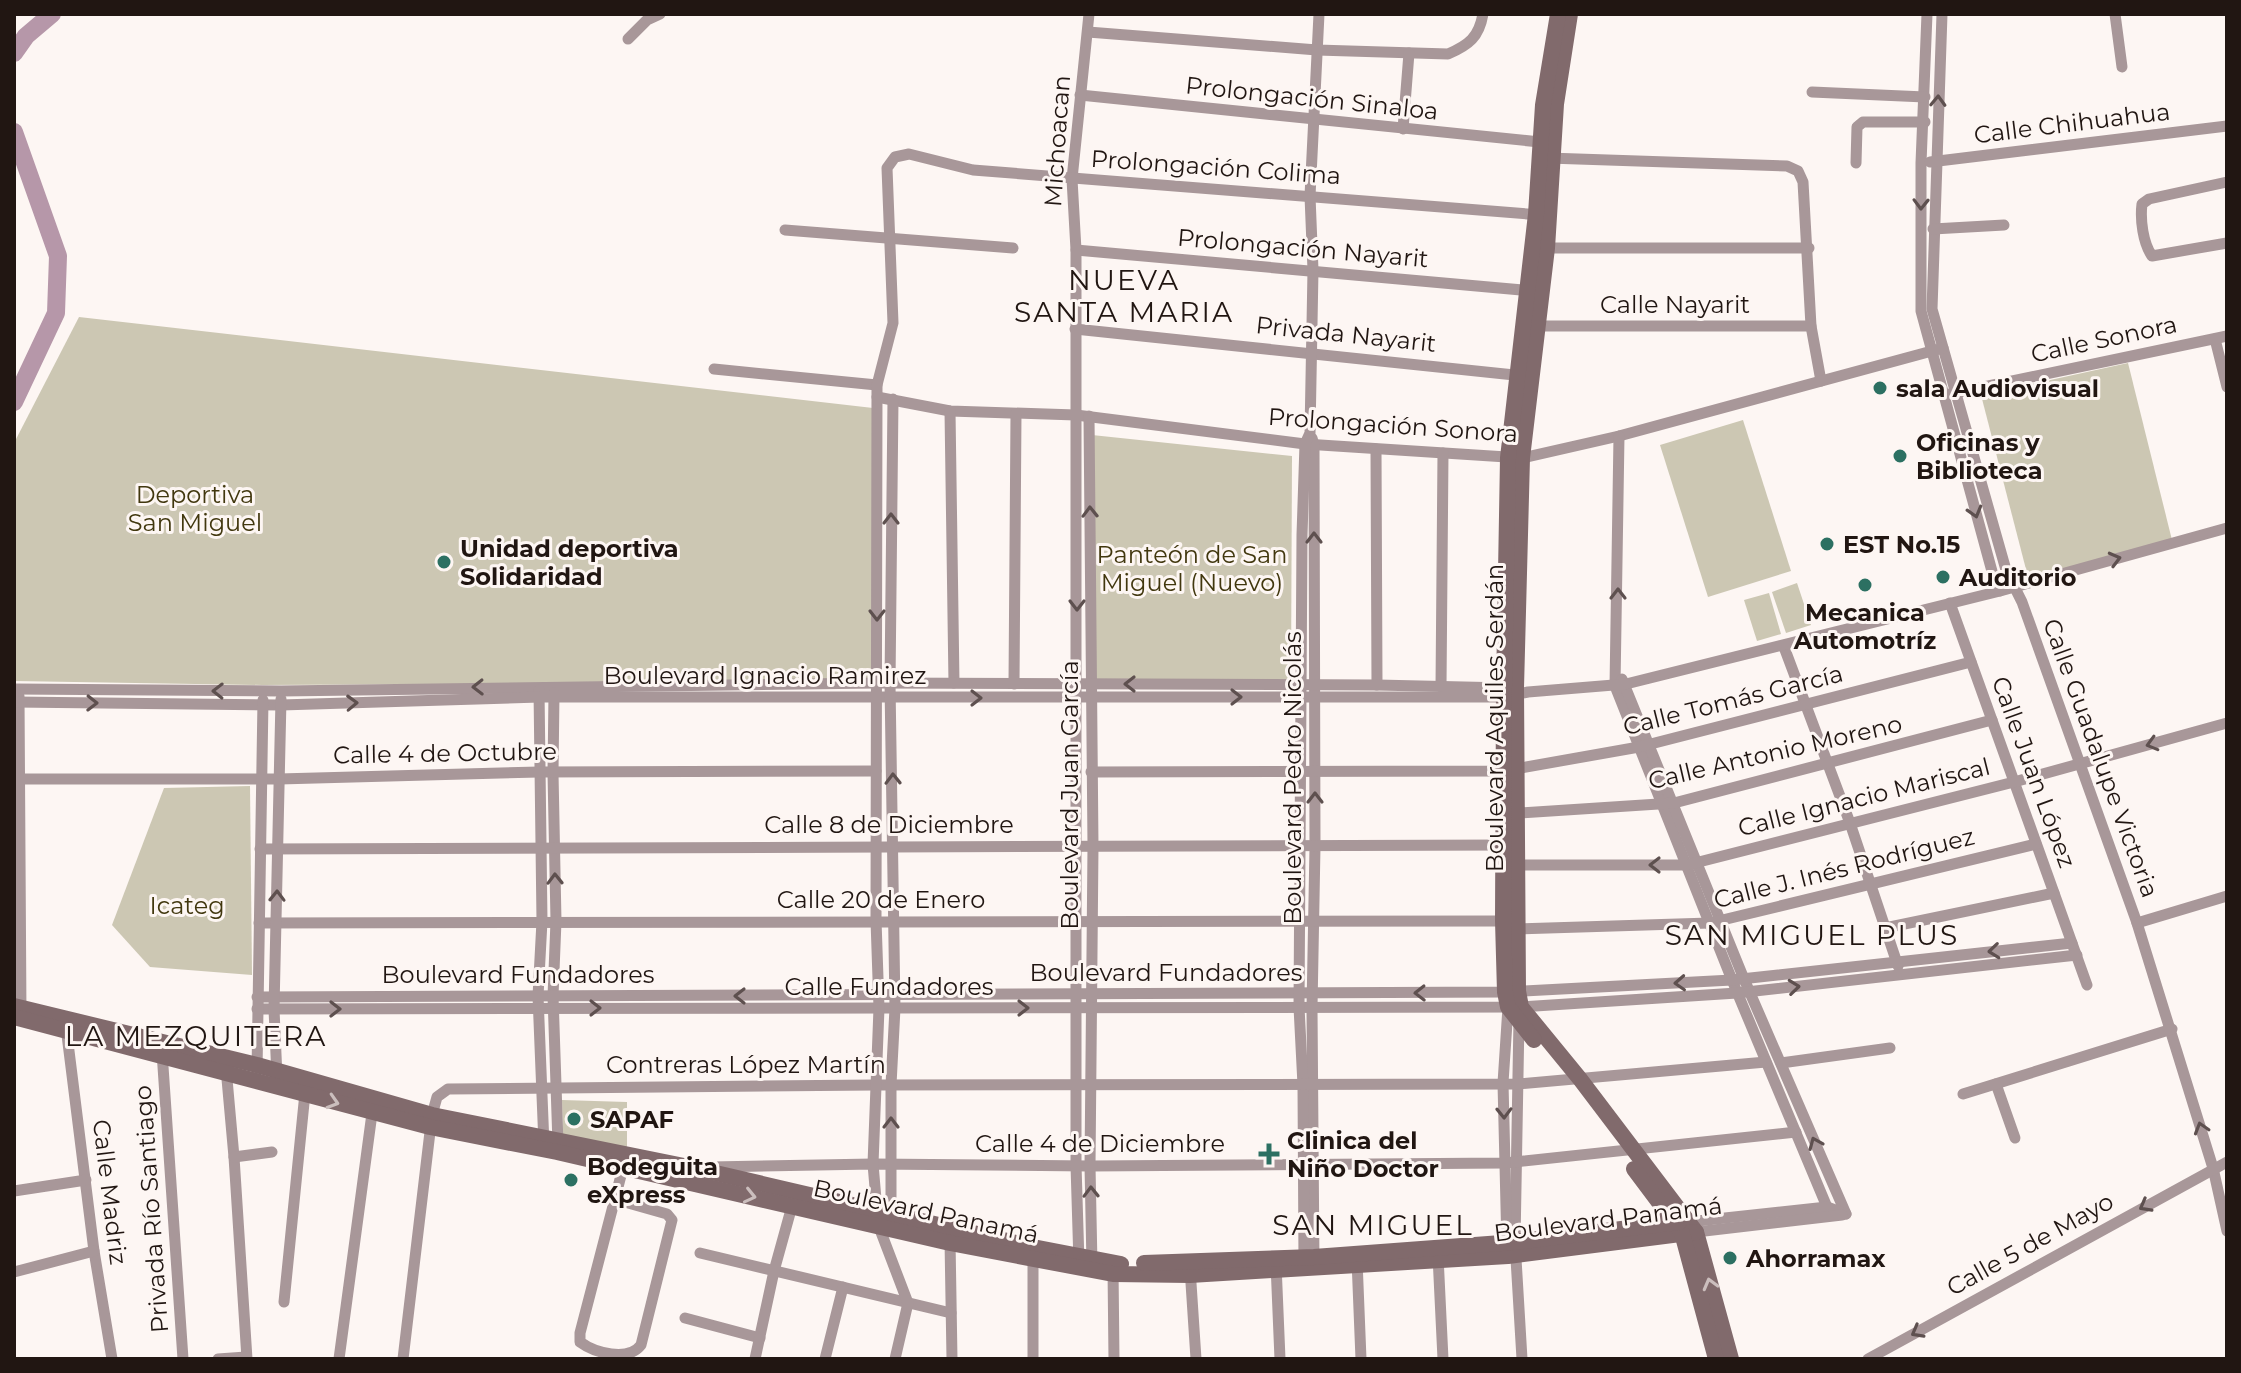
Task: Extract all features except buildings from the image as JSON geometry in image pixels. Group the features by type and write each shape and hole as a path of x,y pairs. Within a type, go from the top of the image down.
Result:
{"street":[{"path":"628,39 647,20 660,14"},
{"name":"Michoacan","path":"1082,416 1075,329 1076,250 1072,179 1089,14"},
{"name":"Boulevard Pedro Nicolás","path":"1306,1007 1313,994 1315,846 1309,773 1302,535 1310,441 1313,270 1310,196 1319,14"},
{"path":"1088,32 1317,50 1448,54 1466,46 1480,31 1483,14"},
{"name":"Boulevard Aquiles Serdán","path":"1514,1004 1510,925 1510,770 1514,692 1515,458 1543,215 1543,105 1558,14"},
{"name":"Boulevard Aquiles Serdán","path":"1545,153 1570,14"},
{"path":"1927,14 1919,294 1930,352 2000,591"},
{"name":"Calle Guadalupe Victoria","path":"1942,14 1932,309 2013,587 2022,602 2081,764 2172,1029 2213,1168 2227,1231"},
{"path":"2115,14 2122,67"},
{"path":"1403,129 1409,53"},
{"path":"1812,92 1925,97"},
{"name":"Prolongación Sinaloa","path":"1080,95 1403,129 1545,153 1787,166 1798,171 1803,182 1809,248"},
{"path":"1856,163 1857,127 1863,122 1925,122"},
{"name":"Calle Chihuahua","path":"1921,163 2227,126"},
{"name":"Prolongación Colima","path":"889,238 887,168 895,157 909,154 973,170 1543,215"},
{"path":"2227,182 2149,199 2142,204 2141,213 2147,249 2152,256 2227,243"},
{"path":"1933,229 2004,225"},
{"path":"785,230 1013,248"},
{"path":"889,238 893,323 877,391 876,920 879,1002 873,1164 885,1225 908,1303 895,1359"},
{"path":"1539,248 1809,248 1811,326 1821,381"},
{"name":"Prolongación Nayarit","path":"1076,250 1534,291"},
{"name":"Calle Nayarit","path":"1530,326 1811,326"},
{"name":"Privada Nayarit","path":"1075,329 1524,376"},
{"path":"2221,338 2227,387"},
{"name":"Calle Sonora","path":"1942,396 2221,338"},
{"name":"Prolongación Sonora","path":"714,369 877,391 893,399 950,411 1082,416 1376,449 1515,458 1619,436 1943,348"},
{"path":"885,1225 891,1164 895,1002 890,684 893,399"},
{"path":"950,411 954,683"},
{"path":"1014,684 1016,414"},
{"name":"Boulevard Juan García","path":"1082,416 1092,691 1093,846 1090,1166 1085,1262"},
{"name":"Boulevard Juan García","path":"1082,416 1077,691 1076,1165 1085,1262"},
{"path":"1619,436 1617,672 1620,685 1738,979 1781,1063 1846,1214"},
{"path":"1376,449 1377,685"},
{"path":"1441,687 1443,453"},
{"path":"1514,692 1620,685 1784,647 2227,528"},
{"name":"Calle Juan López","path":"1950,603 2087,985"},
{"path":"1784,647 1850,823 1901,975"},
{"name":"Calle Tomás García","path":"1510,770 1644,746 1971,662"},
{"name":"Boulevard Ignacio Ramirez","path":"554,692 877,683 1014,684 1077,691"},
{"name":"Boulevard Ignacio Ramirez","path":"1308,691 1377,685 1514,692"},
{"path":"277,1078 274,1003 281,691"},
{"name":"Boulevard Ignacio Ramirez","path":"17,696 281,691 539,691 892,698 1077,691 1514,692"},
{"path":"539,691 542,921 539,1002 543,1087 551,1145"},
{"name":"Boulevard Ignacio Ramirez","path":"17,696 281,705 539,691"},
{"path":"257,1073 262,692"},
{"path":"551,1145 558,1087 554,1002 554,692"},
{"path":"17,696 18,1012"},
{"name":"Calle Antonio Moreno","path":"1519,813 1668,804 1828,765 1992,720"},
{"name":"Calle Ignacio Mariscal","path":"1511,865 1692,863 2014,782 2227,723"},
{"path":"1091,772 1510,770"},
{"name":"Boulevard Aquiles Serdán","path":"1510,770 1519,813 1511,845"},
{"name":"Calle 4 de Octubre","path":"17,779 279,779 539,772 876,771"},
{"name":"Boulevard Pedro Nicolás","path":"1306,1007 1300,994 1300,921 1301,845 1309,773"},
{"name":"Calle J. Inés Rodríguez","path":"1510,925 1716,922 2036,844"},
{"name":"Calle 8 de Diciembre","path":"260,849 1511,845"},
{"path":"1885,928 2054,893"},
{"path":"2137,923 2227,896"},
{"name":"Calle 20 de Enero","path":"259,923 1314,920 1510,925"},
{"name":"Boulevard Fundadores","path":"1514,1004 2072,943"},
{"name":"Boulevard Fundadores","path":"895,1002 1076,994 1313,994 1514,1004 1744,992 2077,955"},
{"path":"1744,992 1766,1062 1827,1207 1846,1214"},
{"name":"Calle Fundadores","path":"257,1003 895,1002 1076,1007 1514,1004"},
{"path":"1514,1004 1685,1227 1731,1359"},
{"path":"1514,1004 1503,1083 1510,1162 1512,1249 1522,1359"},
{"path":"1510,1162 1518,1084 1514,1004"},
{"path":"1306,1007 1309,1263"},
{"name":"Boulevard Panamá","path":"18,1012 226,1064 431,1121 625,1161 792,1206 1113,1269 1276,1265 1512,1249 1827,1207"},
{"name":"Calle Madriz","path":"66,1024 94,1251 112,1359"},
{"path":"1963,1094 2172,1029"},
{"path":"1781,1063 1890,1048"},
{"name":"Privada Río Santiago","path":"162,1049 183,1359"},
{"name":"Contreras López Martín","path":"431,1121 437,1097 448,1089 1518,1084 1766,1062"},
{"path":"218,1359 246,1358 226,1064"},
{"name":"Boulevard Panamá","path":"277,1078 305,1093 373,1106"},
{"path":"1996,1084 2015,1138"},
{"path":"284,1302 305,1093"},
{"path":"339,1359 373,1106"},
{"path":"403,1359 431,1121"},
{"name":"Calle 4 de Diciembre","path":"694,1168 873,1164 1090,1166 1510,1162 1796,1132"},
{"path":"234,1157 272,1152"},
{"path":"614,1199 667,1214 672,1220 641,1345 635,1353 627,1356 588,1347 580,1342 614,1199 625,1161"},
{"name":"Boulevard Panamá","path":"625,1161 694,1168 885,1225"},
{"name":"Calle 5 de Mayo","path":"1868,1359 2227,1162"},
{"path":"14,1191 86,1180"},
{"path":"755,1359 792,1206"},
{"name":"Boulevard Panamá","path":"1685,1227 1846,1214"},
{"path":"1685,1227 1716,1359"},
{"path":"951,1236 952,1359"},
{"path":"14,1272 94,1251"},
{"path":"700,1253 951,1313"},
{"path":"1033,1253 1033,1359"},
{"path":"1438,1255 1443,1359"},
{"path":"1357,1260 1361,1359"},
{"path":"1276,1265 1280,1359"},
{"path":"1113,1269 1114,1359"},
{"path":"1190,1269 1196,1359"},
{"path":"825,1359 843,1287"},
{"path":"685,1318 760,1338"}],"green space":[{"name":"Unidad deportiva Solidaridad","path":"79,317 873,408 875,682 262,685 14,681 14,443"},
{"path":"2128,363 2172,540 2029,581 1981,395"},
{"path":"1743,420 1791,571 1708,597 1660,445"},
{"name":"Panteón de San Miguel (Nuevo)","path":"1092,435 1292,456 1291,680 1094,682"},
{"path":"1797,583 1811,625 1786,633 1772,592"},
{"path":"1769,593 1781,634 1757,641 1744,600"},
{"name":"Icateg","path":"250,786 252,975 150,967 112,925 164,788"},
{"path":"562,1100 627,1102 627,1151 563,1138"}],"waterway":[{"path":"14,53 26,36 52,14"},
{"path":"14,132 58,256 56,313 14,402"}],"place":[{"name":"sala Audiovisual","path":"1880,388"},
{"name":"Oficinas y Biblioteca","path":"1900,456"},
{"name":"EST No.15","path":"1827,544"},
{"name":"Unidad deportiva Solidaridad","path":"444,562"},
{"name":"Auditorio","path":"1943,577"},
{"name":"Mecanica Automotríz","path":"1865,585"},
{"name":"SAPAF","path":"574,1119"},
{"name":"Clinica del Niño Doctor","path":"1269,1154"},
{"name":"Bodeguita eXpress","path":"571,1180"},
{"name":"Ahorramax","path":"1730,1258"}],"district":[{"name":"NUEVA SANTA MARIA","path":"1124,296"},
{"name":"SAN MIGUEL PLUS","path":"1812,935"},
{"name":"LA MEZQUITERA","path":"196,1036"},
{"name":"SAN MIGUEL","path":"1373,1225"}],"park label":[{"name":"Deportiva San Miguel","path":"195,508"}]}
